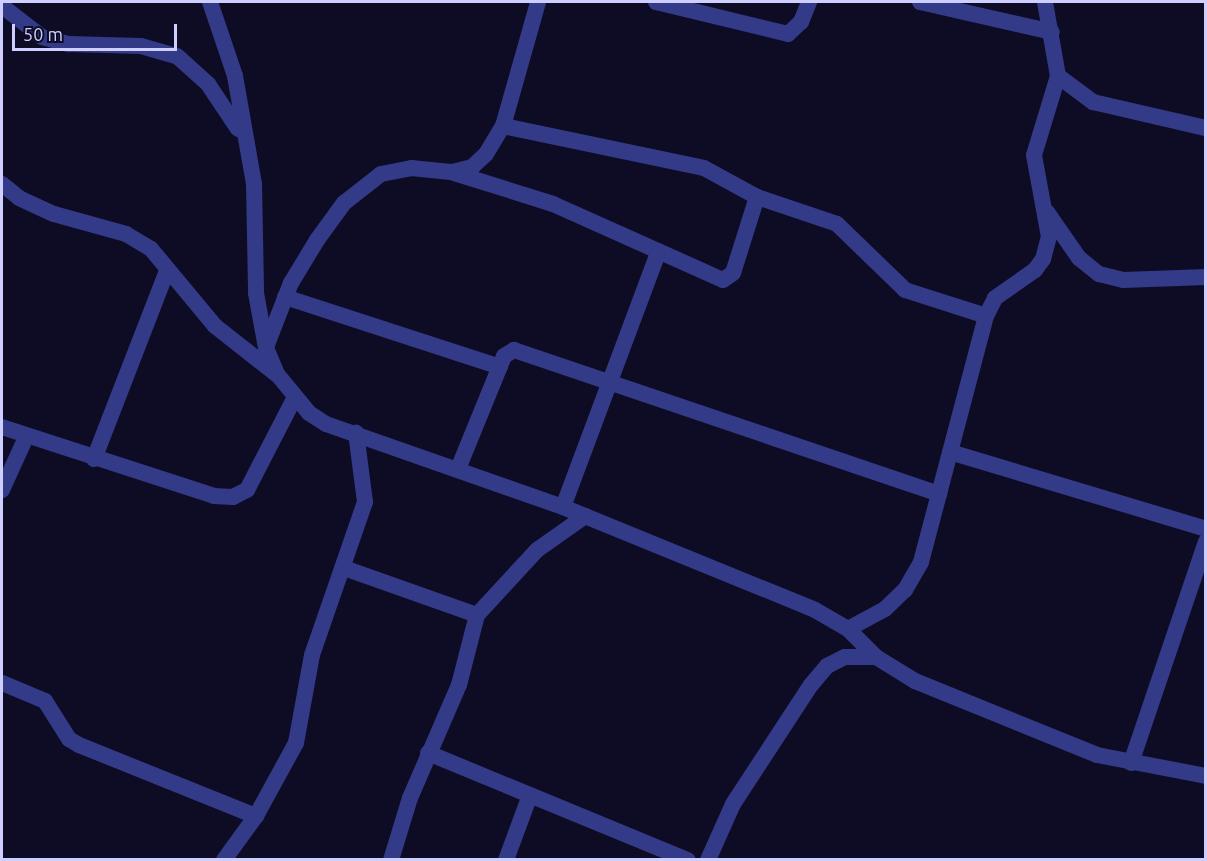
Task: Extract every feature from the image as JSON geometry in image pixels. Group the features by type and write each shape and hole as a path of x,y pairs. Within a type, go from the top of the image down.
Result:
{"street":[{"path":"210,2 235,76 254,184 256,293 266,348 277,374 294,399 326,424 563,507 815,610 848,629 876,657 915,681 1097,755 1206,776"},
{"path":"452,172 472,166 479,160 502,126 538,2"},
{"path":"664,2 788,34 801,22 809,2"},
{"path":"920,2 1052,32"},
{"path":"848,629 885,609 905,590 921,562 986,316 995,298 1035,270 1042,259 1049,237 1034,155 1058,76 1045,2"},
{"path":"2,6 42,37 69,44 141,46 177,56 208,84 230,112 247,146"},
{"path":"1058,76 1093,102 1206,128"},
{"path":"502,126 704,168 757,197 837,224 905,290 986,316"},
{"path":"266,348 285,297 317,240 344,203 381,174 411,168 452,172 554,204 658,253 723,280 729,278 757,197"},
{"path":"2,184 20,198 54,214 126,234 151,249 167,272 216,326 277,374"},
{"path":"1045,208 1080,258 1100,274 1123,280 1206,277"},
{"path":"563,507 658,253"},
{"path":"94,459 167,272"},
{"path":"285,297 500,367"},
{"path":"458,469 504,356 514,350 939,494"},
{"path":"2,427 26,437 214,496 233,497 247,490 294,399"},
{"path":"224,860 256,816 296,743 312,655 365,502 356,433"},
{"path":"2,490 26,437"},
{"path":"950,452 1206,529"},
{"path":"391,860 428,753 459,685 477,615 537,550 585,516"},
{"path":"1131,763 1206,541"},
{"path":"344,568 477,615"},
{"path":"708,860 733,804 811,685 827,666 845,657 876,657"},
{"path":"2,683 45,701 69,739 79,746 256,816"},
{"path":"428,753 688,860"},
{"path":"506,860 531,795"}]}
